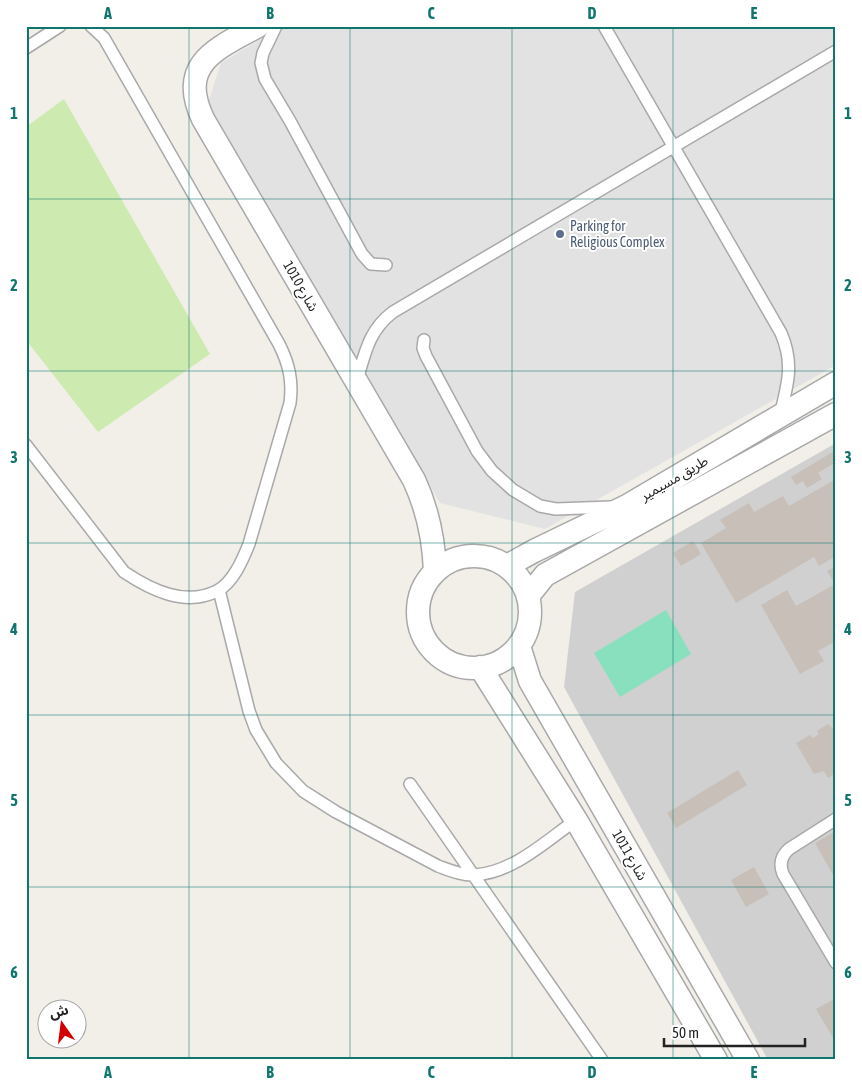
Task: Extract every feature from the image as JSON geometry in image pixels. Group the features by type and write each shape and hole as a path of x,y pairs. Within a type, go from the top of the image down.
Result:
{"street":[{"name":"شارع 1010","path":"258,26 224,44 209,55 199,69 194,86 196,104 208,128 414,480 422,497 432,534 435,572"},
{"name":"طريق مسيمير","path":"508,566 534,551 627,506 836,383"},
{"name":"طريق مسيمير","path":"528,595 545,575 836,414"},
{"path":"470,556 490,558 508,566 520,578 528,595 530,622 519,646 502,661 480,667 460,666 442,658 429,644 420,627 418,607 424,588 435,572 451,561 470,556"},
{"name":"شارع 1011","path":"519,646 530,681 748,1060"},
{"name":"شارع 1011","path":"480,667 576,820 716,1060"}],"lane":[{"path":"26,48 60,26"},
{"path":"26,445 124,572 145,586 169,595 195,597 218,590 237,569 249,544 290,403 292,388 290,372 279,344 104,38 90,26"},
{"path":"276,26 263,53 262,62 265,79 290,121 362,254 371,264 386,265"},
{"path":"604,26 722,230 785,344 788,356 789,380 780,416"},
{"path":"357,382 371,336 384,319 836,52"},
{"path":"424,340 426,356 477,451 492,471 513,490 540,506 556,510 627,506"},
{"path":"218,590 249,711 266,747 289,778 304,791 336,812 438,866 457,873 474,875 492,872 514,864 576,820"},
{"path":"410,784 602,1060"},
{"path":"836,819 785,852 781,863 783,874 836,964"}],"shaded area":[{"name":"Parking for Religious Complex","path":"283,26 836,26 836,365 545,529 440,503 208,103 221,63"},
{"path":"836,443 836,1060 768,1060 564,687 575,592"}],"green space":[{"path":"64,99 210,354 98,432 26,340 26,127"},
{"path":"666,610 691,654 620,697 594,653"}],"building":[{"path":"836,450 836,462 818,473 822,479 807,488 803,481 796,485 791,477"},
{"path":"836,479 836,525 834,525 836,528 836,556 819,566 814,557 736,603 701,543 726,528 720,520 749,503 754,512 783,496 789,506"},
{"path":"693,541 701,554 681,566 673,553"},
{"path":"836,566 836,641 818,651 824,661 800,674 761,605 787,590 796,606 835,584 827,571"},
{"path":"836,719 836,776 834,774 828,778 824,771 814,774 796,743 810,735 813,738 819,734 817,731 828,724 832,728 835,727 832,721"},
{"path":"738,770 747,785 676,828 667,813"},
{"path":"836,831 836,880 815,843"},
{"path":"754,867 769,894 746,907 731,880"},
{"path":"836,998 836,1043 816,1009"}],"place":[{"name":"Parking for Religious Complex","path":"560,234"}]}
